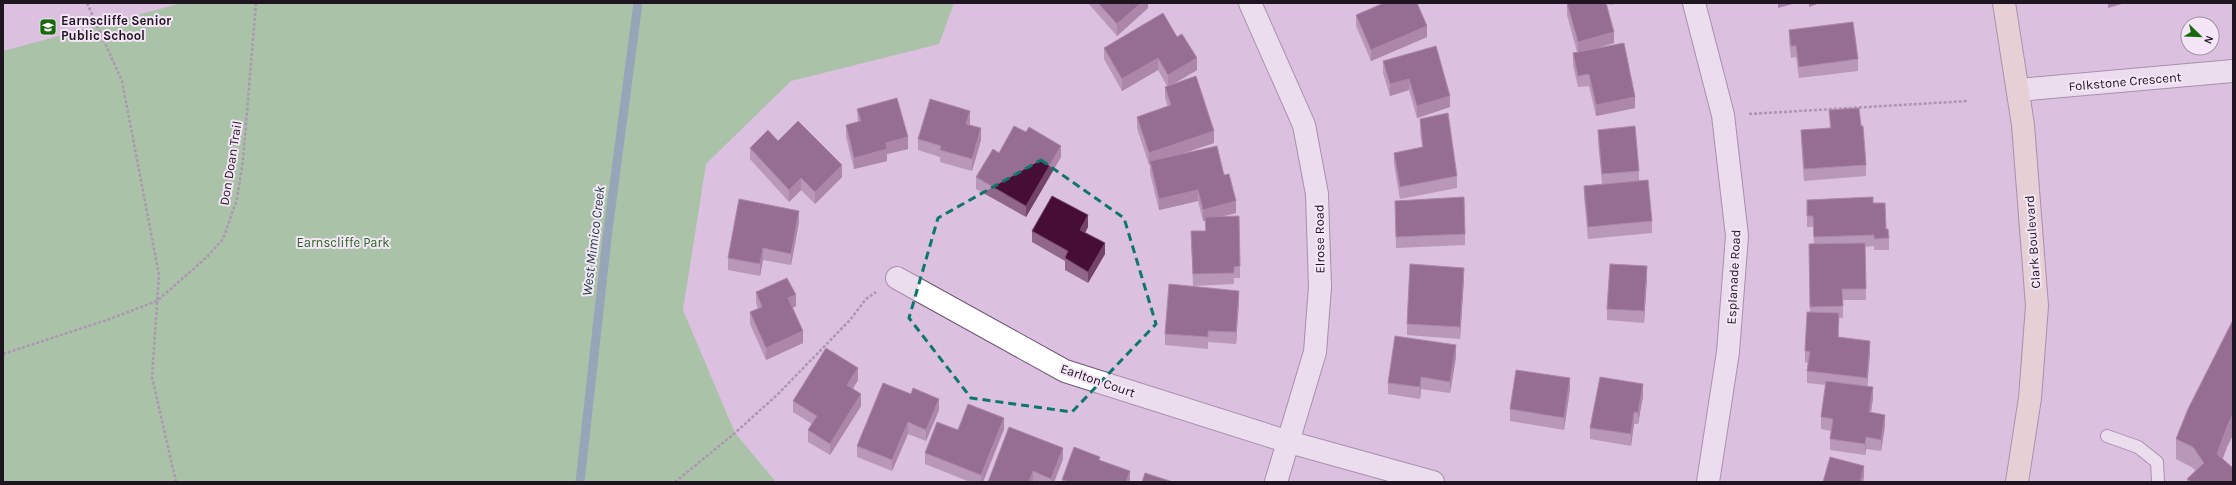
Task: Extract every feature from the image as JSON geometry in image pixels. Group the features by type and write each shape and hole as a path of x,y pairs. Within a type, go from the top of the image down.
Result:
{"street":[{"name":"Elrose Road","path":"1250,3 1304,126 1317,194 1320,287 1315,352 1276,482"},
{"name":"Esplanade Road","path":"1694,3 1723,115 1737,236 1728,352 1708,482"},
{"name":"Clark Boulevard","path":"2004,3 2023,125 2037,306 2030,398 2017,482"},
{"name":"Folkstone Crescent","path":"2018,90 2233,71"},
{"name":"Earlton Court","path":"898,278 1065,371 1289,442"},
{"path":"1289,442 1433,482"}],"lane":[{"path":"2107,436 2138,447 2157,462 2158,482"}],"path":[{"path":"87,3 122,81 159,275 152,377 176,482"},
{"name":"Don Doan Trail","path":"3,354 107,320 157,301 204,260 223,239 237,199 243,160 256,3"},
{"path":"1723,115 1968,101"},
{"path":"675,482 735,433 776,395 850,320 866,299 898,278"}],"highlighted area":[{"path":"1041,160 1124,218 1156,324 1072,412 971,398 909,318 938,218"}],"green space":[{"name":"Earnscliffe Park","path":"182,3 954,3 939,44 791,81 706,164 683,310 735,433 776,482 3,482 3,51"}],"building":[{"path":"1098,3 1141,3 1117,24"},
{"path":"1384,3 1417,3 1427,26 1371,50 1356,15"},
{"path":"1567,3 1606,3 1614,32 1578,42"},
{"path":"1163,13 1177,37 1182,34 1197,58 1168,75 1158,58 1122,79 1104,48"},
{"path":"1853,22 1858,59 1799,67 1796,46 1791,46 1789,30"},
{"path":"1624,43 1635,97 1596,105 1589,74 1578,76 1573,53"},
{"path":"1436,46 1450,96 1417,106 1409,79 1390,84 1383,61"},
{"path":"1196,76 1214,131 1149,153 1137,117 1171,105 1165,87"},
{"path":"897,98 908,137 886,143 887,149 854,158 846,125 861,121 857,109"},
{"path":"930,99 970,111 966,124 981,128 972,159 940,150 941,146 918,139"},
{"path":"1859,108 1861,126 1863,126 1866,165 1804,169 1801,130 1831,128 1829,110"},
{"path":"1448,113 1457,176 1400,187 1394,153 1423,147 1420,119"},
{"path":"798,121 842,165 815,192 801,178 789,190 750,148 768,130 778,141"},
{"path":"1014,126 1026,132 1029,127 1061,146 1026,206 976,177 993,149 999,153"},
{"path":"1635,126 1639,171 1602,174 1598,130"},
{"path":"1217,146 1224,175 1229,174 1236,201 1203,210 1198,190 1159,199 1150,161"},
{"path":"1648,180 1652,221 1588,227 1584,186"},
{"path":"1052,196 1088,215 1080,230 1105,243 1088,272 1065,258 1068,251 1032,231"},
{"path":"1464,197 1465,234 1396,237 1395,201"},
{"path":"1873,197 1873,203 1885,203 1886,229 1888,229 1889,238 1874,239 1874,235 1814,237 1813,216 1807,216 1807,200"},
{"path":"739,199 799,211 791,254 763,248 760,264 728,258"},
{"path":"1239,216 1240,266 1234,267 1234,273 1193,274 1191,231 1206,231 1205,217"},
{"path":"1865,243 1866,289 1842,289 1843,306 1810,307 1809,244"},
{"path":"1410,264 1464,268 1460,327 1407,324"},
{"path":"1610,264 1647,266 1644,311 1607,309"},
{"path":"787,278 796,295 788,298 803,331 766,348 750,312 762,307 756,292"},
{"path":"1169,284 1239,291 1236,332 1208,331 1208,337 1165,334"},
{"path":"1807,312 1839,313 1838,337 1870,341 1867,378 1807,371 1810,352 1805,351"},
{"path":"2233,320 2233,414 2217,454 2233,468 2233,482 2189,482 2190,481 2187,479 2204,463 2193,447 2176,439 2188,409"},
{"path":"1395,336 1456,345 1450,382 1421,377 1420,387 1388,383"},
{"path":"826,348 858,368 847,385 861,394 830,444 808,430 817,416 793,401"},
{"path":"1516,370 1570,378 1564,418 1510,409"},
{"path":"1600,377 1643,384 1638,413 1634,412 1631,434 1590,428"},
{"path":"1826,381 1873,387 1869,412 1885,415 1881,440 1866,437 1865,444 1830,439 1833,419 1821,417"},
{"path":"883,383 911,394 913,388 939,399 926,430 908,422 892,460 857,446"},
{"path":"968,404 1004,418 981,475 925,453 937,422 958,430"},
{"path":"1009,427 1063,448 1051,479 1033,471 1029,482 988,482"},
{"path":"1074,447 1100,457 1099,460 1130,471 1126,482 1069,482 1062,480"},
{"path":"1830,457 1864,466 1860,482 1823,482"},
{"path":"1145,473 1173,482 1142,482"}],"waterway":[{"name":"West Mimico Creek","path":"580,482 607,238 638,3"}],"place":[{"name":"Earnscliffe Senior Public School","path":"48,27"}]}
